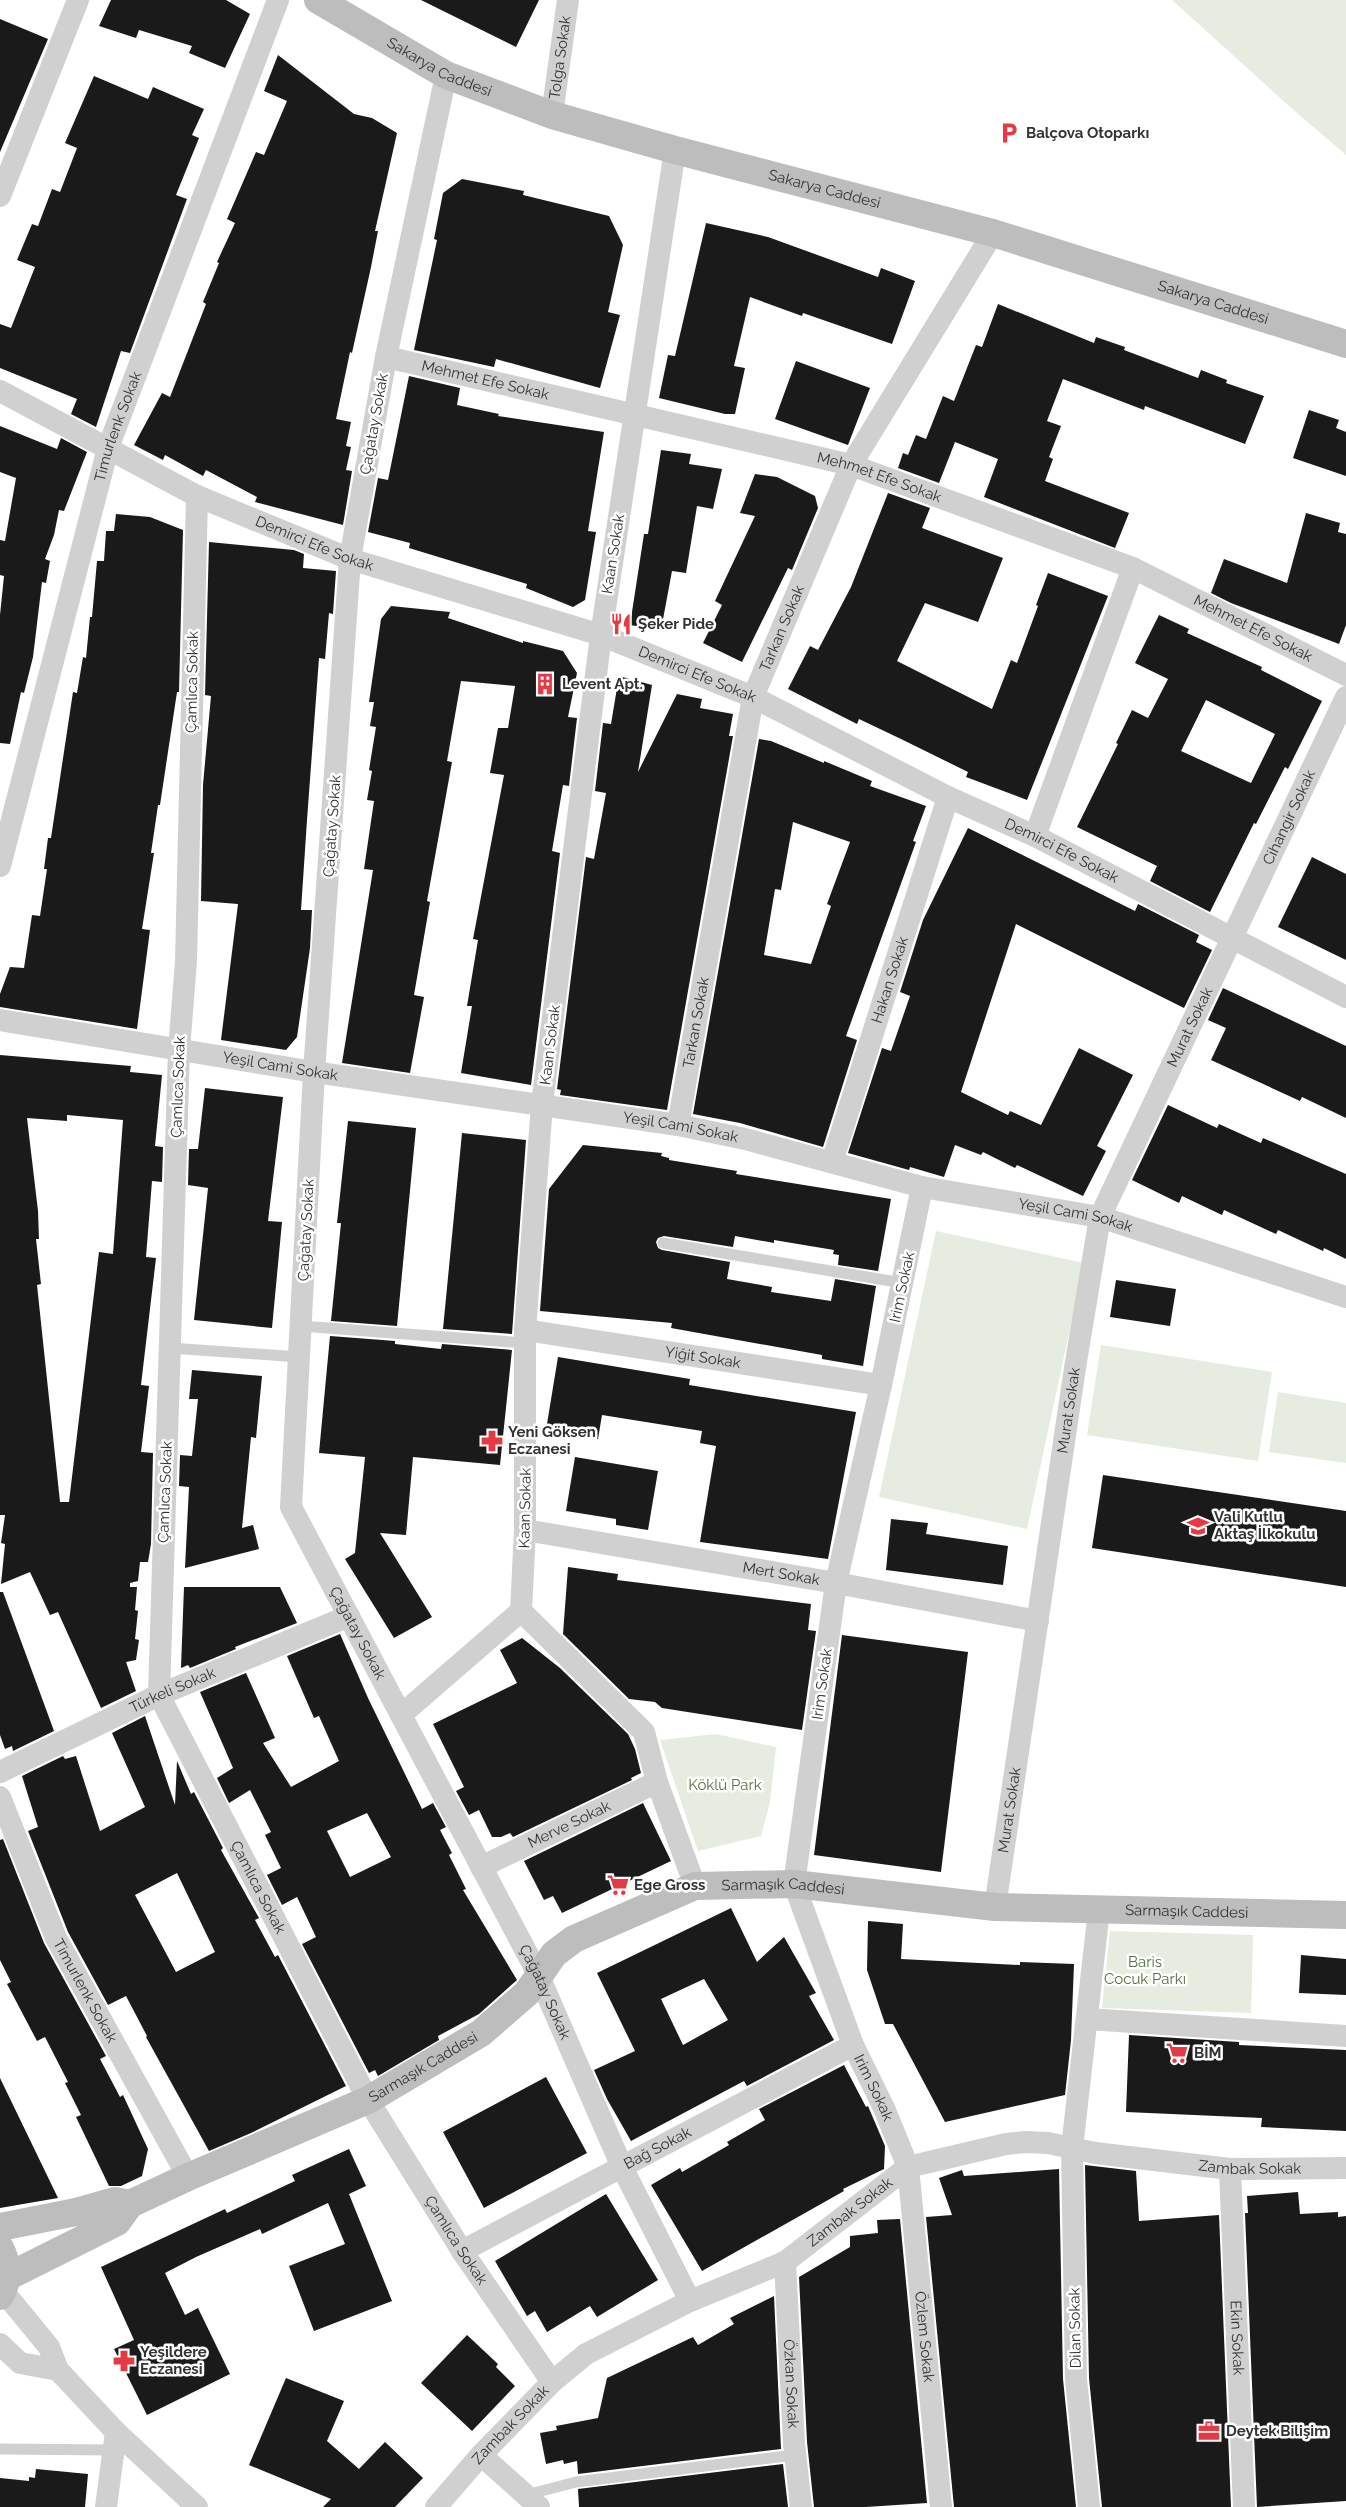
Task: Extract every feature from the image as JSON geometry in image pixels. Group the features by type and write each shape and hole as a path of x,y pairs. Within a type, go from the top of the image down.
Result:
{"main road":[{"name":"Sakarya Caddesi","path":"318,0 446,75 552,115 675,150 993,233 1346,344"},
{"name":"Sarmaşık Caddesi","path":"3,2288 117,2222 130,2204 188,2177 368,2100 481,2033 527,1993 538,1974 554,1954 574,1940 695,1886 794,1884 995,1907 1346,1915"},
{"name":"Sarmaşık Caddesi","path":"0,2227 76,2212 115,2200 130,2204"},
{"path":"0,2248 6,2263 3,2288"}],"street":[{"path":"0,196 78,0"},
{"name":"Timurlenk Sokak","path":"0,866 108,448 278,0"},
{"name":"Tolga Sokak","path":"552,115 568,0"},
{"name":"Çağatay Sokak","path":"446,75 386,357 350,559 314,1072 292,1507 538,1974 622,2167 690,2301"},
{"name":"Kaan Sokak","path":"521,1611 525,1530 525,1336 542,1104 601,634 675,150"},
{"name":"Tarkan Sokak","path":"678,1125 753,697 852,466 993,233"},
{"name":"Mehmet Efe Sokak","path":"386,357 852,466 1133,568 1346,675"},
{"name":"Demirci Efe Sokak","path":"0,391 197,496 350,559 601,634 753,697 948,797 1035,836 1346,997"},
{"name":"Çamlıca Sokak","path":"197,496 186,961 179,1050 159,1695 368,2100 462,2251 552,2382"},
{"path":"1035,836 1133,568"},
{"name":"Cihangir Sokak","path":"1231,938 1346,697"},
{"name":"Hakan Sokak","path":"832,1162 948,797"},
{"name":"Murat Sokak","path":"995,1907 1100,1217 1231,938"},
{"name":"Yeşil Cami Sokak","path":"0,1020 314,1072 678,1125 745,1139 922,1187 1100,1217 1346,1297"},
{"name":"Irim Sokak","path":"908,2167 884,2108 853,2045 794,1884 836,1583 903,1284 922,1187"},
{"name":"Yiğit Sokak","path":"525,1336 881,1385"},
{"name":"Mert Sokak","path":"525,1530 836,1583 1038,1621"},
{"path":"400,1715 521,1611 644,1732 657,1782 695,1886"},
{"name":"Türkeli Sokak","path":"0,1772 159,1695 349,1616"},
{"name":"Merve Sokak","path":"481,1867 657,1782"},
{"name":"Timurlenk Sokak","path":"0,1797 56,1938 188,2177"},
{"path":"1072,2148 1099,1910"},
{"path":"1087,2019 1346,2036"},
{"name":"Bağ Sokak","path":"462,2251 853,2045"},
{"name":"Zambak Sokak","path":"436,2507 482,2455 552,2382 586,2354 690,2301 785,2262 908,2167 1006,2144 1048,2143 1102,2154 1230,2168 1346,2168"},
{"name":"Dilan Sokak","path":"1072,2148 1076,2379 1089,2507"},
{"name":"Özlem Sokak","path":"908,2167 940,2507"},
{"name":"Ekin Sokak","path":"1230,2168 1244,2507"},
{"name":"Özkan Sokak","path":"785,2262 795,2455 801,2507"},
{"path":"3,2288 50,2347 58,2370 114,2441 197,2507"},
{"path":"0,2344 10,2365 58,2370"},
{"path":"106,2507 114,2441"},
{"path":"482,2455 533,2501"}],"lane":[{"path":"663,1244 903,1284"},
{"path":"301,1326 525,1336"},
{"path":"170,1348 299,1357"},
{"path":"0,2449 114,2441"},
{"path":"533,2501 576,2482 795,2455"}],"green space":[{"path":"1172,0 1346,0 1346,155 1289,106"},
{"path":"936,1231 1084,1263 1027,1529 879,1497"},
{"path":"1101,1345 1272,1372 1258,1461 1087,1435"},
{"path":"1278,1392 1346,1403 1346,1463 1269,1452"},
{"name":"Köklü Park","path":"716,1734 776,1747 770,1802 761,1836 698,1851 660,1740"},
{"name":"Baris Cocuk Parkı","path":"1110,1931 1253,1935 1251,2013 1102,2008"}],"building":[{"path":"111,0 226,0 250,14 225,68 189,53 192,46 139,30 136,38 99,26"},
{"path":"421,0 539,0 516,47"},
{"path":"0,19 48,39 0,152"},
{"path":"278,55 354,114 372,118 397,133 375,231 378,231 371,267 336,419 351,422 346,446 351,447 346,470 352,471 343,525 255,502 257,497 206,470 203,476 165,455 163,460 134,445 162,393 170,397 206,304 203,302 219,263 217,262 235,223 227,219 256,152 264,155 287,101 264,91"},
{"path":"94,76 148,99 153,87 204,109 192,135 199,138 176,195 187,199 130,353 121,351 96,427 71,414 77,399 0,368 0,324 11,328 35,267 17,260 32,224 38,226 52,189 60,192 77,148 65,143"},
{"path":"462,179 524,191 523,195 609,216 623,245 608,312 620,315 600,388 496,359 494,367 414,350 437,240 434,239 443,193"},
{"path":"706,223 768,237 878,277 881,268 915,281 892,344 803,313 802,316 750,297 734,366 745,368 735,414 725,414 659,398 668,355 675,356"},
{"path":"998,304 1094,343 1096,337 1125,347 1124,350 1198,378 1201,370 1227,380 1226,383 1264,396 1245,444 1145,406 1144,410 1063,379 1047,421 1061,426 1049,457 1053,459 1045,481 1129,513 1115,548 984,497 998,459 955,442 939,483 898,468 903,453 908,455 916,435 926,439 943,396 954,401 976,345 982,347"},
{"path":"796,361 870,388 848,445 775,419"},
{"path":"409,376 460,388 457,405 499,414 498,416 604,432 588,531 596,532 585,600 573,607 526,588 527,584 409,548 410,543 368,532 378,478 388,480"},
{"path":"1309,410 1339,420 1336,428 1346,432 1346,476 1293,458"},
{"path":"0,426 57,449 61,438 87,452 64,511 59,510 54,535 45,559 50,561 46,583 42,582 33,657 24,693 21,692 10,744 0,743 0,615 4,576 0,575 0,540 5,541 16,478 0,472"},
{"path":"661,450 691,454 689,464 722,469 713,509 697,506 686,573 672,571 661,630 630,625 644,534 648,534"},
{"path":"755,474 777,477 815,496 818,508 792,570 788,568 742,662 703,643 722,605 715,601 755,516 740,513"},
{"path":"888,493 930,508 922,528 1003,558 978,622 925,603 897,661 992,709 1011,660 1017,663 1048,573 1108,596 1027,800 966,777 968,772 859,719 857,724 788,689 810,646 818,650 851,587"},
{"path":"1306,513 1340,523 1338,532 1346,534 1346,625 1339,644 1231,603 1211,593 1224,559 1287,583"},
{"path":"116,514 150,517 183,530 179,692 177,692 151,853 154,853 142,929 150,930 137,1029 0,1007 0,994 10,967 24,968 32,915 40,916 47,869 44,869 48,838 51,838 73,692 77,693 83,657 86,658 97,561 104,561 106,531 114,531"},
{"path":"209,542 294,550 304,554 303,568 336,571 333,614 329,613 325,659 319,658 307,820 301,910 312,910 310,948 297,1037 286,1050 221,1040 238,904 201,901 203,785 211,696 205,695"},
{"path":"391,606 450,612 448,618 523,643 523,641 563,651 577,673 568,717 577,718 569,786 563,785 552,851 560,853 531,1085 461,1073 472,1006 467,1006 478,940 473,939 504,775 490,773 498,728 508,728 515,686 461,681 447,761 452,762 427,901 430,902 414,995 424,997 410,1073 342,1063 373,870 364,869 374,801 367,800 372,771 369,770 376,727 370,726 374,702 369,702 381,619"},
{"path":"1159,615 1189,629 1187,633 1262,667 1261,670 1322,701 1288,769 1285,767 1256,824 1254,823 1210,912 1150,881 1157,866 1077,827 1118,744 1116,743 1132,710 1148,718 1168,679 1135,663","holes":["1206,700 1275,734 1251,783 1181,751"]},
{"path":"619,676 652,685 638,772 677,694 702,699 700,708 733,714 729,736 733,736 667,1110 560,1095 561,1090 557,1089 586,857 594,859 606,793 595,791 603,723 611,724"},
{"path":"759,739 771,741 824,763 824,761 872,781 870,786 926,806 913,841 916,842 846,1036 857,1040 823,1147 740,1123 693,1114","holes":["793,822 850,842 827,904 831,906 811,964 764,955 775,889 781,890"]},
{"path":"968,828 1135,911 1138,904 1199,935 1196,942 1212,950 1184,1008 1016,924 961,1092 1008,1115 1010,1111 1041,1125 1079,1048 1133,1075 1097,1146 1106,1151 1083,1196 1017,1165 1015,1168 983,1152 981,1155 955,1145 944,1177 910,1167 909,1170 848,1153 882,1048 891,1051 910,996 900,992 923,920"},
{"path":"1312,857 1346,874 1346,960 1278,927"},
{"path":"1223,988 1346,1046 1346,1118 1302,1097 1300,1101 1211,1060 1226,1028 1208,1020"},
{"path":"0,1055 131,1066 130,1072 162,1075 155,1146 163,1147 162,1182 152,1181 146,1257 156,1258 141,1385 149,1386 141,1452 153,1453 151,1544 148,1562 140,1562 138,1581 130,1583 130,1587 137,1587 135,1610 138,1611 135,1639 139,1640 136,1660 126,1662 136,1691 101,1708 58,1612 50,1615 30,1572 1,1584 5,1544 1,1543 5,1515 0,1515","holes":["67,1115 123,1120 113,1254 99,1252 69,1502 60,1502 37,1285 41,1284 36,1239 39,1239 38,1211 27,1118 67,1121"]},
{"path":"205,1088 283,1097 268,1221 282,1222 272,1328 194,1320 208,1188 188,1185 189,1149 198,1149"},
{"path":"1168,1105 1217,1128 1219,1124 1261,1143 1263,1138 1346,1174 1346,1259 1324,1248 1323,1251 1278,1230 1276,1234 1224,1210 1222,1215 1182,1196 1179,1203 1132,1180"},
{"path":"348,1121 416,1128 397,1326 331,1321 341,1223 337,1223"},
{"path":"462,1133 526,1140 512,1334 443,1329"},
{"path":"583,1145 662,1153 661,1156 669,1158 669,1160 737,1171 736,1174 891,1199 878,1271 838,1265 839,1255 833,1254 834,1250 774,1240 774,1243 735,1236 733,1247 664,1236 658,1238 656,1242 658,1248 662,1250 730,1262 727,1279 772,1287 771,1292 831,1301 835,1279 876,1286 863,1366 822,1359 822,1355 671,1328 672,1323 540,1311 549,1189"},
{"path":"1116,1280 1176,1289 1170,1326 1110,1317"},
{"path":"330,1336 395,1341 395,1344 441,1349 442,1344 512,1350 500,1465 413,1457 406,1535 380,1533 432,1617 394,1638 345,1559 355,1553 365,1457 319,1453"},
{"path":"558,1357 690,1379 689,1385 856,1412 828,1559 700,1542 716,1446 700,1443 702,1431 602,1415 598,1439 546,1430"},
{"path":"192,1370 262,1376 256,1438 251,1437 242,1528 253,1525 259,1549 185,1568 189,1487 179,1486 180,1455 192,1456 198,1399 189,1399"},
{"path":"575,1457 658,1471 648,1530 616,1525 616,1519 566,1511"},
{"path":"1103,1475 1346,1511 1346,1587 1092,1548"},
{"path":"891,1519 928,1523 926,1534 1008,1546 1003,1585 886,1570"},
{"path":"568,1567 618,1574 617,1580 811,1604 808,1630 816,1631 802,1730 662,1708 655,1702 629,1699 563,1634"},
{"path":"184,1587 280,1587 297,1623 235,1647 236,1649 190,1668 188,1665 181,1668"},
{"path":"0,1592 3,1592 54,1731 13,1751 12,1746 5,1749 0,1735"},
{"path":"340,1634 368,1698 422,1809 433,1803 446,1827 440,1830 452,1853 449,1855 466,1889 463,1890 517,1980 479,2014 438,2036 439,2040 378,2076 375,2070 369,2073 302,1944 316,1937 297,1897 282,1905 267,1875 281,1868 265,1835 271,1832 250,1790 229,1803 217,1778 233,1768 200,1692 246,1673 275,1738 263,1743 291,1787 339,1761 319,1716 314,1718 287,1656","holes":["367,1813 391,1857 350,1877 327,1831"]},
{"path":"842,1635 968,1652 941,1872 814,1855"},
{"path":"522,1638 560,1668 628,1734 635,1749 641,1773 631,1778 632,1780 513,1837 510,1833 501,1837 492,1837 479,1810 469,1815 456,1791 464,1787 433,1724 517,1683 500,1650"},
{"path":"145,1716 175,1805 177,1761 191,1794 194,1792 223,1848 221,1850 259,1918 255,1920 275,1957 278,1955 346,2086 251,2133 209,2151 146,2037 126,1996 108,2005 68,1932 28,1831 38,1827 22,1776 63,1756 65,1759 76,1756 100,1831 145,1807 112,1733","holes":["177,1873 215,1952 176,1972 135,1895"]},
{"path":"643,1803 671,1861 562,1913 553,1896 544,1900 524,1861"},
{"path":"3,1839 44,1943 106,2056 100,2059 120,2097 123,2095 148,2149 142,2176 121,2186 109,2186 76,2117 81,2115 65,2083 68,2082 45,2037 37,2041 7,1984 11,1982 0,1960 0,1840"},
{"path":"731,1908 757,1962 784,1937 816,1993 809,1996 834,2040 747,2086 744,2081 631,2141 607,2099 594,2070 635,2051 597,1973","holes":["704,1979 728,2020 683,2045 661,1999"]},
{"path":"868,1921 903,1924 901,1959 1020,1965 1020,1962 1074,1964 1071,2040 1065,2095 945,2122 893,2024 885,2024 867,1970"},
{"path":"1301,1955 1346,1959 1346,1995 1299,1993"},
{"path":"1129,2035 1239,2042 1239,2045 1346,2050 1346,2131 1261,2127 1262,2118 1126,2112"},
{"path":"844,2065 866,2107 868,2106 885,2146 884,2169 843,2189 844,2191 702,2271 651,2185 680,2168 682,2172 729,2145 727,2142 765,2120 759,2109"},
{"path":"546,2077 587,2153 484,2208 443,2132"},
{"path":"0,2078 58,2198 0,2208"},
{"path":"349,2149 366,2186 349,2194 392,2301 314,2331 289,2266 345,2244 328,2203 262,2234 260,2229 196,2257 165,2273 185,2315 198,2308 230,2374 147,2415 114,2349 134,2340 101,2267 225,2209 227,2213 295,2181 292,2175"},
{"path":"1085,2165 1136,2171 1139,2221 1219,2215 1231,2507 1102,2507 1089,2378"},
{"path":"1059,2169 1063,2379 1076,2507 954,2507 926,2217 952,2215 939,2178 962,2170 964,2176"},
{"path":"1298,2192 1300,2214 1338,2212 1338,2217 1346,2216 1346,2501 1257,2507 1245,2213 1248,2213 1247,2196"},
{"path":"606,2194 658,2280 597,2317 590,2306 547,2332 535,2311 527,2316 495,2261"},
{"path":"900,2219 927,2503 866,2507 814,2507 807,2442 799,2277 850,2247 850,2236 878,2233 877,2220"},
{"path":"774,2296 781,2449 578,2474 577,2461 564,2464 563,2460 546,2464 540,2433 557,2430 556,2426 598,2418 607,2378 693,2337 698,2345 734,2324 730,2318"},
{"path":"467,2335 498,2364 496,2367 515,2386 472,2431 421,2383"},
{"path":"286,2378 344,2401 327,2441 359,2469 385,2442 423,2478 395,2507 323,2507 331,2499 249,2465"},
{"path":"783,2464 788,2507 579,2507 578,2489"},
{"path":"36,2469 88,2474 85,2507 0,2507 0,2478 29,2481 29,2477 35,2478"}],"place":[{"name":"Balçova Otoparkı","path":"1009,133"},
{"name":"Şeker Pide","path":"621,624"},
{"name":"Levent Apt.","path":"545,684"},
{"name":"Yeni Göksen Eczanesi","path":"492,1441"},
{"name":"Vali Kutlu Aktaş İlkokulu","path":"1198,1526"},
{"name":"Ege Gross","path":"618,1885"},
{"name":"BİM","path":"1177,2053"},
{"name":"Yeşildere Eczanesi","path":"124,2361"},
{"name":"Deytek Bilişim","path":"1209,2431"}]}
